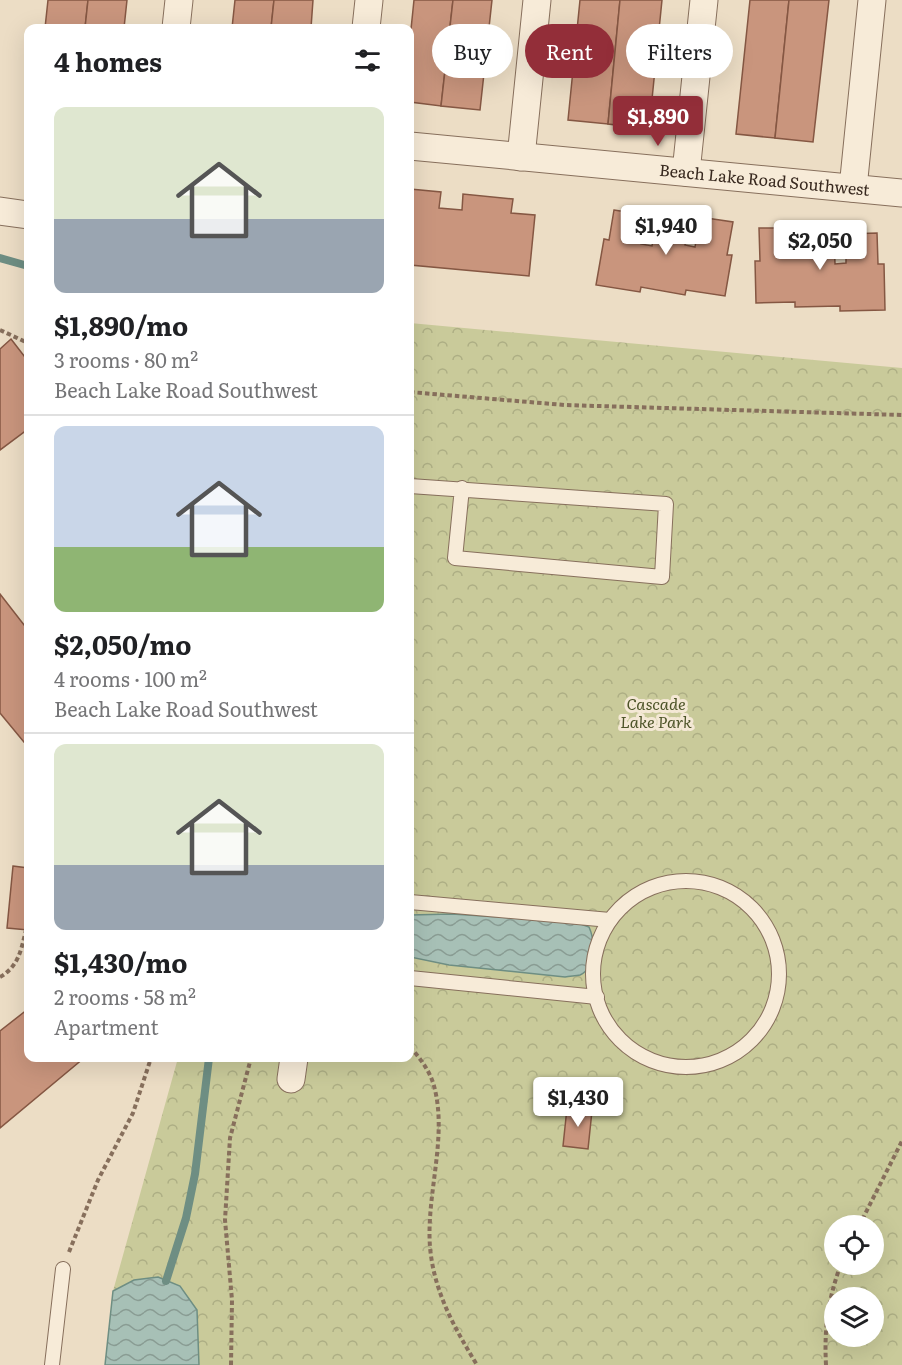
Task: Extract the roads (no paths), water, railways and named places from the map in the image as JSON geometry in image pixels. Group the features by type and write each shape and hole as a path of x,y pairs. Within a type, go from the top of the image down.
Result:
{"street":[{"path":"176,24 179,0"},
{"path":"366,24 369,0"},
{"path":"521,157 537,0"},
{"path":"686,172 704,0"},
{"path":"853,188 872,0"},
{"name":"Beach Lake Road Southwest","path":"414,146 902,193"},
{"path":"0,211 24,214"}],"lane":[{"path":"414,486 462,488 666,504 662,578 455,558 462,488"},
{"path":"691,880 722,887 748,904 768,928 778,957 779,987 770,1016 752,1040 727,1058 699,1067 668,1066 640,1055 616,1036 600,1011 597,998 593,982 596,950 610,920 631,898 659,884 691,880"},
{"path":"414,902 610,920"},
{"path":"414,978 597,998"},
{"path":"52,1365 63,1269"}],"water":[{"path":"452,914 575,922 589,927 593,953 585,971 580,975 565,977 449,965 414,958 414,915"},
{"path":"158,1277 180,1286 197,1310 199,1365 105,1365 113,1291 134,1280"}],"waterway":[{"path":"0,258 24,265"},
{"path":"166,1281 186,1218 195,1174 209,1062"}],"park label":[{"name":"Cascade Lake Park","path":"656,713"}]}
